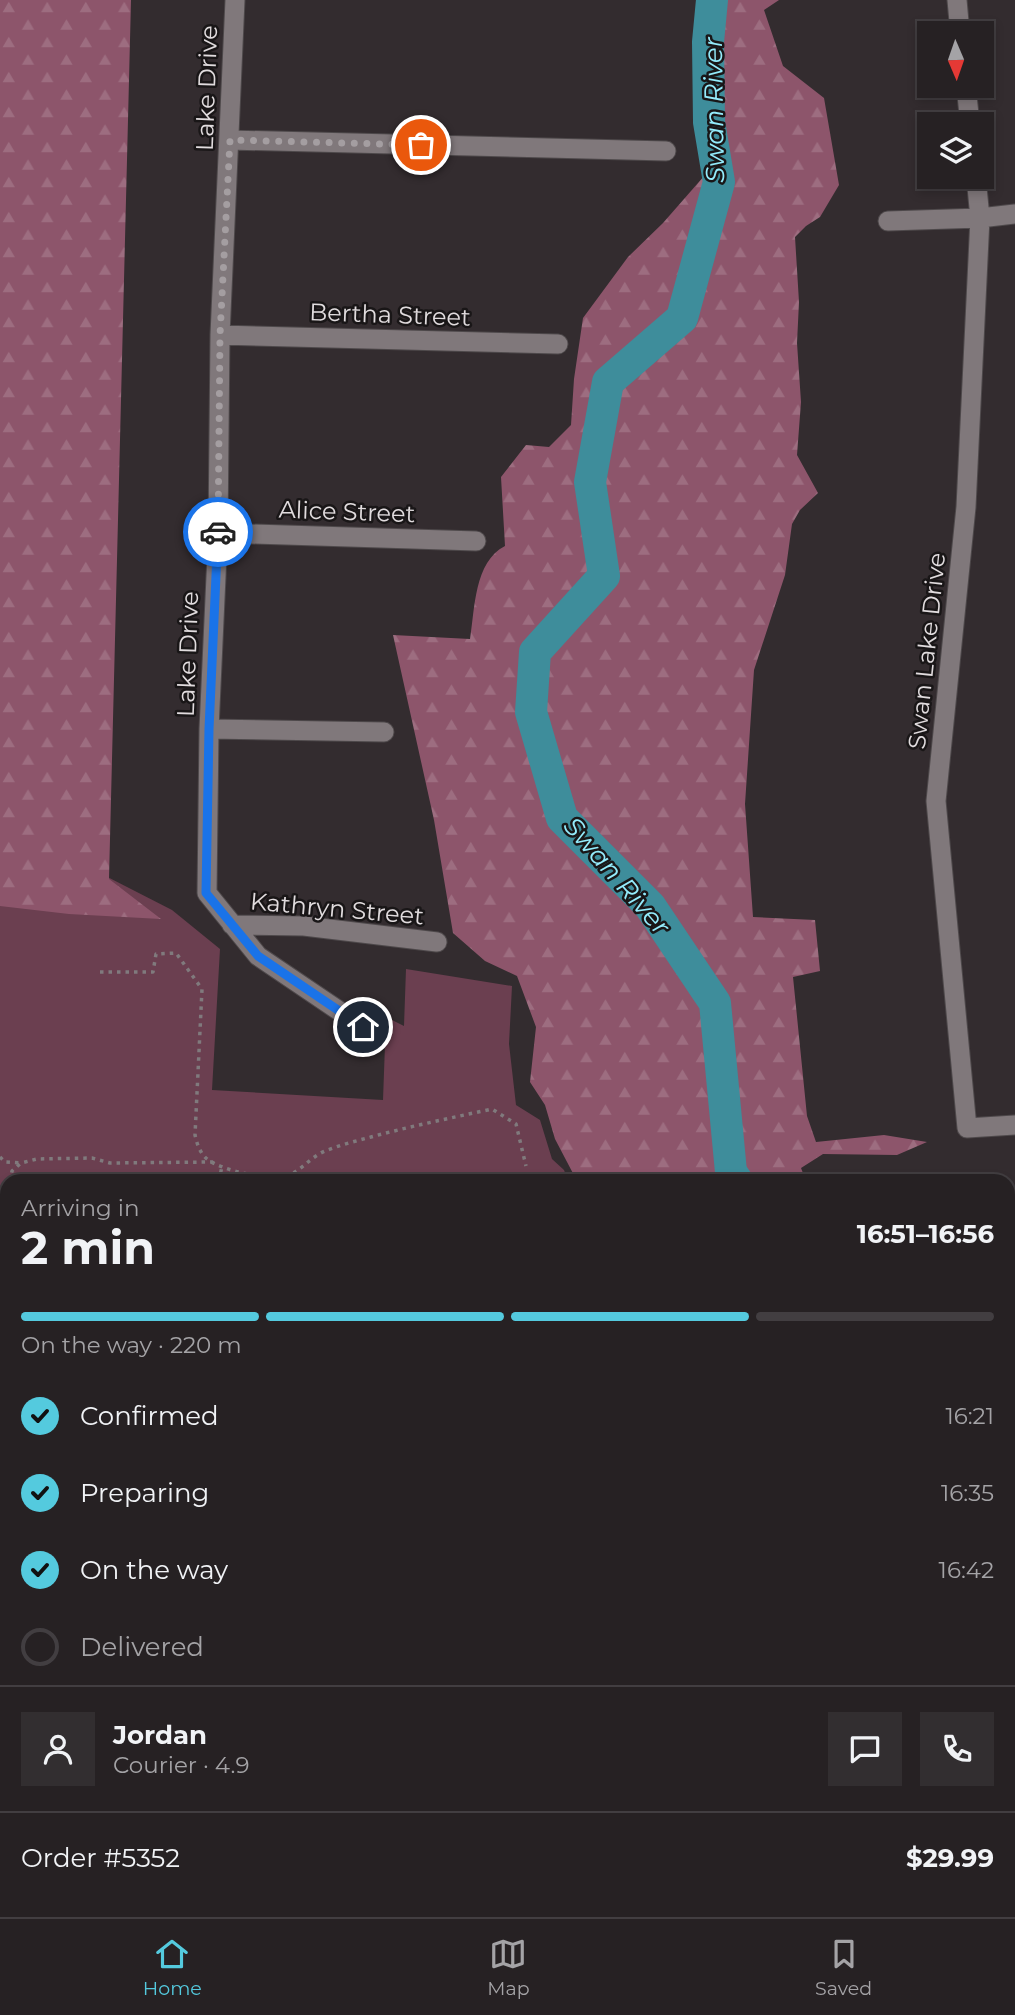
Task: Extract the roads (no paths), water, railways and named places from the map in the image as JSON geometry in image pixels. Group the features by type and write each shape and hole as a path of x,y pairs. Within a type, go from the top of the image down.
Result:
{"street":[{"name":"Lake Drive","path":"234,0 220,335 218,533 209,729 206,893 258,956 363,1027"},
{"path":"957,0 959,21"},
{"path":"230,140 666,151"},
{"name":"Swan Lake Drive","path":"977,189 980,218 965,507 936,801 967,1128 1015,1125"},
{"path":"888,221 1015,214"},
{"name":"Bertha Street","path":"220,335 558,344"},
{"name":"Alice Street","path":"218,533 476,541"},
{"path":"209,729 384,732"},
{"name":"Kathryn Street","path":"232,925 304,926 437,942"}],"waterway":[{"name":"Swan River","path":"712,0 708,42 709,122 719,182 682,318 608,382 590,482 604,576 535,652 531,712 562,818 650,906 715,1003 732,1174"}]}
